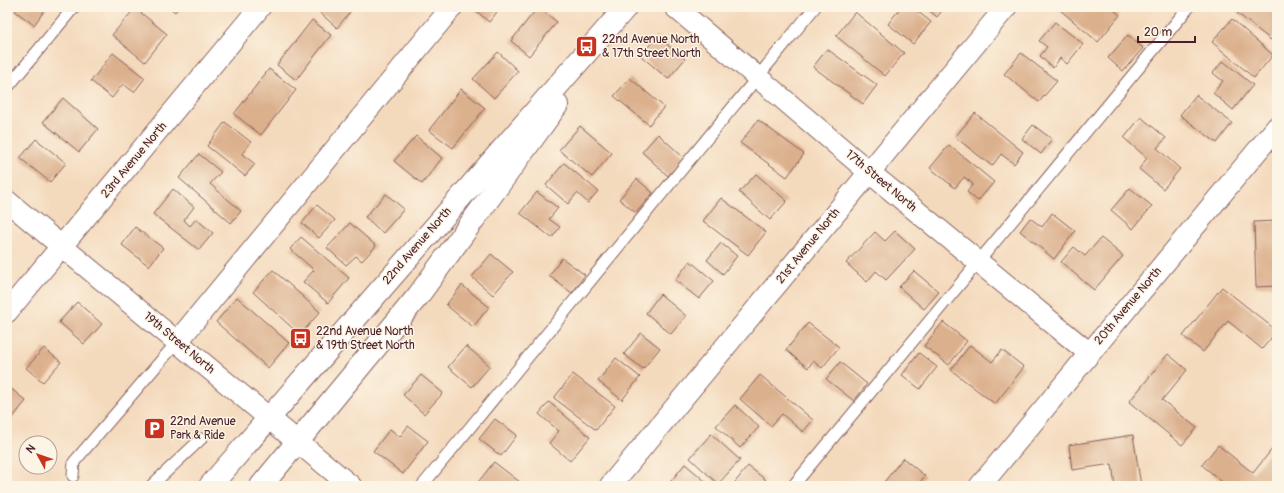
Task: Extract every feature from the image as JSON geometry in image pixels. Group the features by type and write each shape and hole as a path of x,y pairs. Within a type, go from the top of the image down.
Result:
{"main road":[{"name":"22nd Avenue North","path":"210,486 626,7"},
{"path":"261,486 418,296 629,7"}],"street":[{"name":"23rd Avenue North","path":"7,312 260,7"},
{"path":"177,342 452,7"},
{"name":"17th Street North","path":"675,7 869,172 1089,353"},
{"name":"21st Avenue North","path":"610,486 1006,7"},
{"name":"20th Avenue North","path":"980,486 1277,127"},
{"name":"19th Street North","path":"7,200 296,442 351,486"}],"lane":[{"path":"7,88 74,7"},
{"path":"422,486 815,7"},
{"path":"793,486 1188,7"},
{"path":"73,476 74,462 177,342"},
{"path":"151,486 201,439"}],"building":[{"path":"18,7 47,7 34,25 15,11"},
{"path":"169,7 180,7 175,12"},
{"path":"322,7 354,7 337,28 318,11"},
{"path":"501,7 489,22 473,8"},
{"path":"538,7 557,22 529,56 511,41"},
{"path":"901,7 912,7 931,22 913,44 888,24"},
{"path":"925,7 945,7 937,17"},
{"path":"1060,7 1110,7 1120,15 1098,42 1059,9"},
{"path":"1242,7 1267,7 1277,14 1277,31 1271,40 1237,13"},
{"path":"135,8 167,34 145,62 112,35"},
{"path":"855,12 904,53 885,76 836,36"},
{"path":"1232,19 1273,55 1254,78 1212,42"},
{"path":"312,20 331,35 296,80 277,65"},
{"path":"1055,22 1083,44 1067,64 1060,58 1053,68 1040,56 1047,47 1039,41"},
{"path":"1128,35 1143,48 1123,71 1108,58"},
{"path":"657,36 685,59 668,79 641,56"},
{"path":"827,49 877,85 863,104 813,67"},
{"path":"498,52 518,71 494,98 473,79"},
{"path":"113,53 145,78 134,92 123,84 112,98 91,81"},
{"path":"1021,53 1057,81 1039,102 1004,74"},
{"path":"1223,61 1253,85 1233,110 1213,93 1223,81 1213,73"},
{"path":"269,69 296,90 261,135 234,114"},
{"path":"630,78 664,107 649,125 614,96"},
{"path":"461,89 485,108 453,148 429,130"},
{"path":"1196,95 1232,123 1217,143 1180,115"},
{"path":"63,98 98,129 79,152 43,122"},
{"path":"975,113 1023,152 1014,164 1001,154 992,166 955,137"},
{"path":"1141,117 1166,138 1157,148 1180,169 1163,189 1139,169 1147,158 1124,138"},
{"path":"758,120 804,154 787,177 740,143"},
{"path":"225,122 251,142 242,154 255,164 245,176 207,146"},
{"path":"1033,125 1052,139 1041,154 1022,139"},
{"path":"580,126 612,153 592,177 559,150"},
{"path":"658,134 684,158 668,176 642,152"},
{"path":"416,136 442,158 422,184 394,161"},
{"path":"36,139 66,163 50,182 20,158"},
{"path":"949,145 994,182 978,201 967,192 973,184 964,177 955,188 930,168"},
{"path":"199,154 221,172 210,184 241,211 231,223 179,178"},
{"path":"564,163 598,191 588,203 577,193 568,204 546,185"},
{"path":"756,174 787,201 770,220 739,192"},
{"path":"637,179 653,193 636,213 619,199"},
{"path":"1130,188 1152,206 1133,229 1111,210"},
{"path":"173,189 194,207 184,220 190,226 196,219 213,233 199,250 153,214"},
{"path":"537,192 558,208 549,219 560,227 552,238 520,213"},
{"path":"386,194 404,209 383,233 365,217"},
{"path":"721,198 766,232 748,255 703,221"},
{"path":"317,205 335,220 319,238 302,223"},
{"path":"1052,213 1075,231 1054,259 1020,231 1030,218 1042,227"},
{"path":"1276,221 1277,286 1256,287 1254,222"},
{"path":"350,223 376,246 362,261 356,256 346,265 327,248"},
{"path":"135,227 163,248 149,266 122,245"},
{"path":"895,231 915,249 886,280 876,271 867,282 846,263 875,232 885,241"},
{"path":"301,237 349,278 328,303 303,282 314,270 290,249"},
{"path":"1101,238 1123,256 1094,290 1061,262 1074,247 1085,256"},
{"path":"721,243 737,256 723,274 707,260"},
{"path":"491,254 513,272 493,295 472,277"},
{"path":"562,258 585,275 572,293 549,276"},
{"path":"690,261 714,281 699,299 675,280"},
{"path":"273,270 320,312 300,335 253,292"},
{"path":"914,271 939,292 924,309 899,287"},
{"path":"462,285 489,307 473,327 446,305"},
{"path":"1222,287 1277,331 1262,349 1228,321 1203,352 1183,336"},
{"path":"660,294 686,316 671,334 646,313"},
{"path":"237,297 289,343 268,368 216,322"},
{"path":"77,302 102,324 84,344 59,322"},
{"path":"943,322 967,341 949,365 924,346"},
{"path":"808,323 839,347 822,368 813,361 808,368 786,350"},
{"path":"641,333 660,348 643,369 624,354"},
{"path":"970,345 992,362 1002,350 1024,367 995,404 951,370"},
{"path":"466,346 490,366 472,387 448,367"},
{"path":"44,348 61,362 43,382 26,368"},
{"path":"919,353 937,367 920,389 902,375"},
{"path":"1168,354 1187,370 1162,400 1197,428 1182,445 1129,402"},
{"path":"616,358 640,377 622,400 598,381"},
{"path":"840,362 867,384 854,401 826,379"},
{"path":"573,374 615,406 596,430 554,398"},
{"path":"421,375 443,393 424,414 403,395"},
{"path":"760,375 813,420 803,432 782,414 771,426 740,399"},
{"path":"8,386 26,401 9,422 7,421"},
{"path":"549,402 590,437 570,461 549,443 559,431 539,414"},
{"path":"735,405 759,427 740,448 716,426"},
{"path":"495,419 517,435 501,456 479,439"},
{"path":"408,426 428,441 403,474 373,451 390,429 400,437"},
{"path":"711,434 740,460 718,484 690,458"},
{"path":"1133,435 1141,486 1115,486 1112,464 1072,470 1069,445"},
{"path":"1277,443 1277,482 1274,486 1227,486 1202,465 1218,445 1253,473"},
{"path":"903,458 925,476 917,486 881,486"},
{"path":"494,462 525,486 475,486"},
{"path":"685,464 711,486 667,486"},
{"path":"748,466 766,480 762,486 732,486"}],"place":[{"name":"22nd Avenue North & 17th Street North","path":"586,46"},
{"name":"22nd Avenue North & 19th Street North","path":"301,338"},
{"name":"22nd Avenue Park & Ride","path":"154,428"}]}
